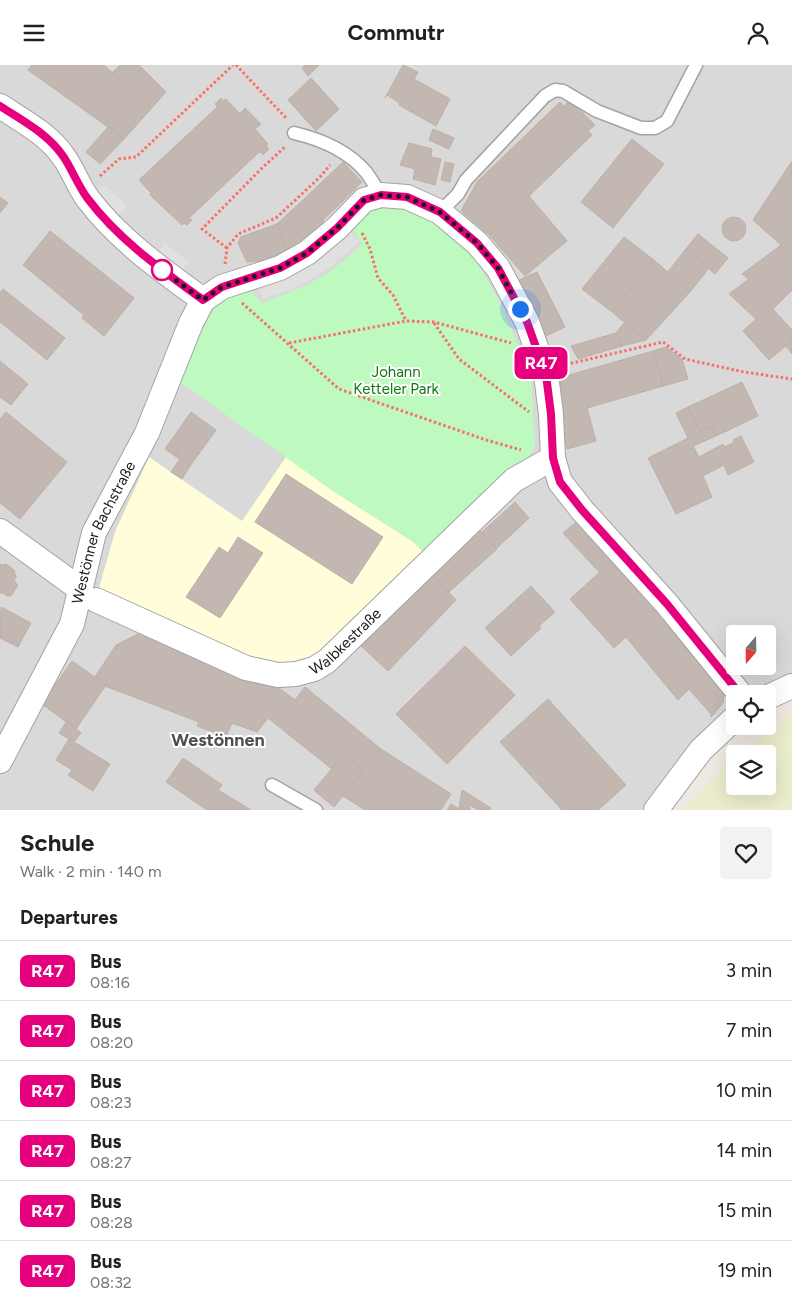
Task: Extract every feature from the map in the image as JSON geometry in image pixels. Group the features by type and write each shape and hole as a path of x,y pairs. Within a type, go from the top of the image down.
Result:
{"street":[{"path":"0,106 42,134 62,155 87,199 122,236 162,270 203,300 222,287 280,268 307,253 337,228 364,200 381,195 407,197 440,212 477,243 498,268 527,322 546,375 553,458 560,482 582,510 667,604 733,685"},
{"name":"Westönner Bachstraße","path":"0,761 88,594 94,533 147,433 191,323 203,300"},
{"name":"Walbkestraße","path":"0,531 88,594 246,668 278,675 296,674 314,669 327,661 514,480 553,458"},
{"path":"776,693 792,686"},
{"path":"656,810 701,750 726,726"}],"lane":[{"path":"440,212 458,194 466,179 545,96 555,90 564,91 597,111 641,128 656,128 667,121 696,65"},
{"path":"294,133 312,137 342,151 365,171 381,195"},
{"path":"272,785 316,810"}],"path":[{"path":"104,173 120,159 136,157 234,65 294,127 294,140 262,168 202,229 227,247"},
{"path":"225,263 227,247 238,234 276,218 320,177 342,151"},
{"path":"351,213 370,249 378,278 393,295 406,321"},
{"path":"222,287 289,343 339,389 486,440 553,458"},
{"path":"289,343 406,321 434,322 536,350 568,364 663,342 685,359 744,372 792,379"},
{"path":"434,322 459,359 552,429"}],"shaded area":[{"path":"0,65 792,65 792,682 776,690 776,685 726,685 726,725 649,810 0,810"},
{"path":"104,185 127,205 118,216 94,195"},
{"path":"351,231 359,242 328,269 293,289 263,299 256,285"},
{"path":"165,243 189,262 181,273 157,253"},
{"path":"149,457 242,521 286,457 333,491 412,541 428,556 309,663 256,664 97,595 115,532"}],"green space":[{"name":"Johann Ketteler Park","path":"388,203 441,224 471,252 497,297 531,375 535,448 428,556 412,541 333,491 180,382 209,304 249,287 257,299 263,303 307,285 331,271 362,245 349,223 360,213"},
{"path":"792,713 792,810 681,810 726,765 726,795 776,795 776,745 750,745 763,735 776,735 776,725"}],"building":[{"path":"32,65 104,65 125,84 94,117 28,70"},
{"path":"120,65 139,65 142,68 125,84 113,72"},
{"path":"305,65 319,65 308,76 302,68"},
{"path":"403,65 418,72 414,79 450,99 436,126 399,105 400,103 387,95 385,98"},
{"path":"142,68 166,92 124,139 94,117"},
{"path":"311,78 339,109 316,131 288,100"},
{"path":"221,98 223,101 226,99 240,114 245,108 261,124 255,129 268,144 266,146 269,149 263,155 260,152 258,153 189,218 192,220 187,225 184,223 182,225 150,195 151,193 139,180 218,106 215,104"},
{"path":"570,100 595,125 588,131 564,106"},
{"path":"560,102 592,135 489,235 461,211 477,182"},
{"path":"108,127 124,139 100,164 86,152"},
{"path":"433,129 454,138 449,149 429,140"},
{"path":"632,139 664,164 613,228 581,202"},
{"path":"409,143 432,149 431,157 441,159 435,185 413,179 415,169 400,165"},
{"path":"792,161 792,290 773,309 770,306 756,319 729,294 749,279 742,274 781,245 753,220"},
{"path":"343,162 362,182 343,201 323,181"},
{"path":"445,162 454,164 450,182 441,180"},
{"path":"323,181 343,201 323,220 303,200"},
{"path":"529,196 567,241 525,276 489,235"},
{"path":"0,197 8,203 0,213"},
{"path":"303,200 326,224 288,252 277,224"},
{"path":"734,217 742,221 746,229 742,237 734,241 726,237 722,229 726,221"},
{"path":"277,224 288,252 267,260 247,262 238,243 241,237"},
{"path":"50,231 134,298 104,336 82,318 84,315 23,265"},
{"path":"698,234 728,258 715,274 686,249"},
{"path":"624,237 654,260 612,312 582,289"},
{"path":"686,249 709,268 690,292 667,273"},
{"path":"654,260 690,292 646,340 612,312"},
{"path":"537,272 565,327 544,337 517,281"},
{"path":"3,289 65,338 47,360 0,322 0,293"},
{"path":"770,306 792,330 792,341 769,360 743,331"},
{"path":"624,323 646,340 622,346 616,333"},
{"path":"616,333 622,346 578,359 571,346"},
{"path":"792,341 792,354 786,346"},
{"path":"666,347 682,359 688,379 663,386 653,351"},
{"path":"653,351 663,386 587,408 596,441 567,449 558,415 558,390 562,389 559,378"},
{"path":"0,361 28,384 11,405 0,397"},
{"path":"742,382 758,416 716,436 712,427 700,432 688,407"},
{"path":"688,407 700,432 712,427 716,436 693,446 699,457 723,444 725,447 741,436 754,462 728,475 724,465 703,476 712,497 676,514 648,458 688,438 676,413"},
{"path":"6,412 67,462 20,519 0,503 0,419"},
{"path":"191,412 216,430 198,455 183,444 175,456 165,449"},
{"path":"183,444 198,455 190,466 175,456"},
{"path":"180,459 190,466 182,479 171,472"},
{"path":"286,474 383,537 352,584 255,522"},
{"path":"515,502 529,518 497,548 482,532"},
{"path":"575,523 611,562 599,572 563,533"},
{"path":"477,527 497,549 449,592 430,572"},
{"path":"238,537 263,553 220,618 186,597 219,547 228,553"},
{"path":"611,562 724,693 723,703 711,717 711,714 689,689 678,700 626,637 614,648 570,599"},
{"path":"0,564 6,564 14,570 16,578 14,581 18,585 11,596 1,592 0,594"},
{"path":"430,572 456,600 388,671 360,645"},
{"path":"531,586 555,612 511,656 485,628"},
{"path":"1,607 31,623 18,647 0,638"},
{"path":"140,633 275,685 295,700 305,687 381,749 363,771 344,754 332,769 268,718 257,732 232,723 226,737 197,726 199,722 105,686 95,677 116,645"},
{"path":"465,646 515,695 447,764 396,714"},
{"path":"72,661 106,685 76,729 42,704"},
{"path":"548,699 626,785 598,810 562,810 500,742"},
{"path":"67,721 81,733 74,742 59,733"},
{"path":"69,739 110,764 93,791 68,775 72,770 56,760"},
{"path":"381,749 451,794 441,810 365,810 343,796"},
{"path":"344,754 363,771 334,807 314,790"},
{"path":"183,758 222,785 218,790 251,810 207,810 166,782"},
{"path":"462,790 491,808 490,810 478,810 470,805 470,810 459,809"},
{"path":"451,804 459,809 461,810 447,810"}],"bus line":[{"name":"R47","path":"0,106 42,134 62,155 87,199 122,236 162,270 203,300 222,287 280,268 307,253 337,228 364,200 381,195 407,197 432,207 454,223 477,243 498,268 527,322 546,375 551,414 553,458 560,482 582,510 667,604 733,685"}],"district":[{"name":"Westönnen","path":"218,740"}],"route":[{"path":"162,270 203,300 222,287 280,268 307,253 337,228 364,200 381,195 407,197 440,212 477,243 498,268 520,309"}]}
